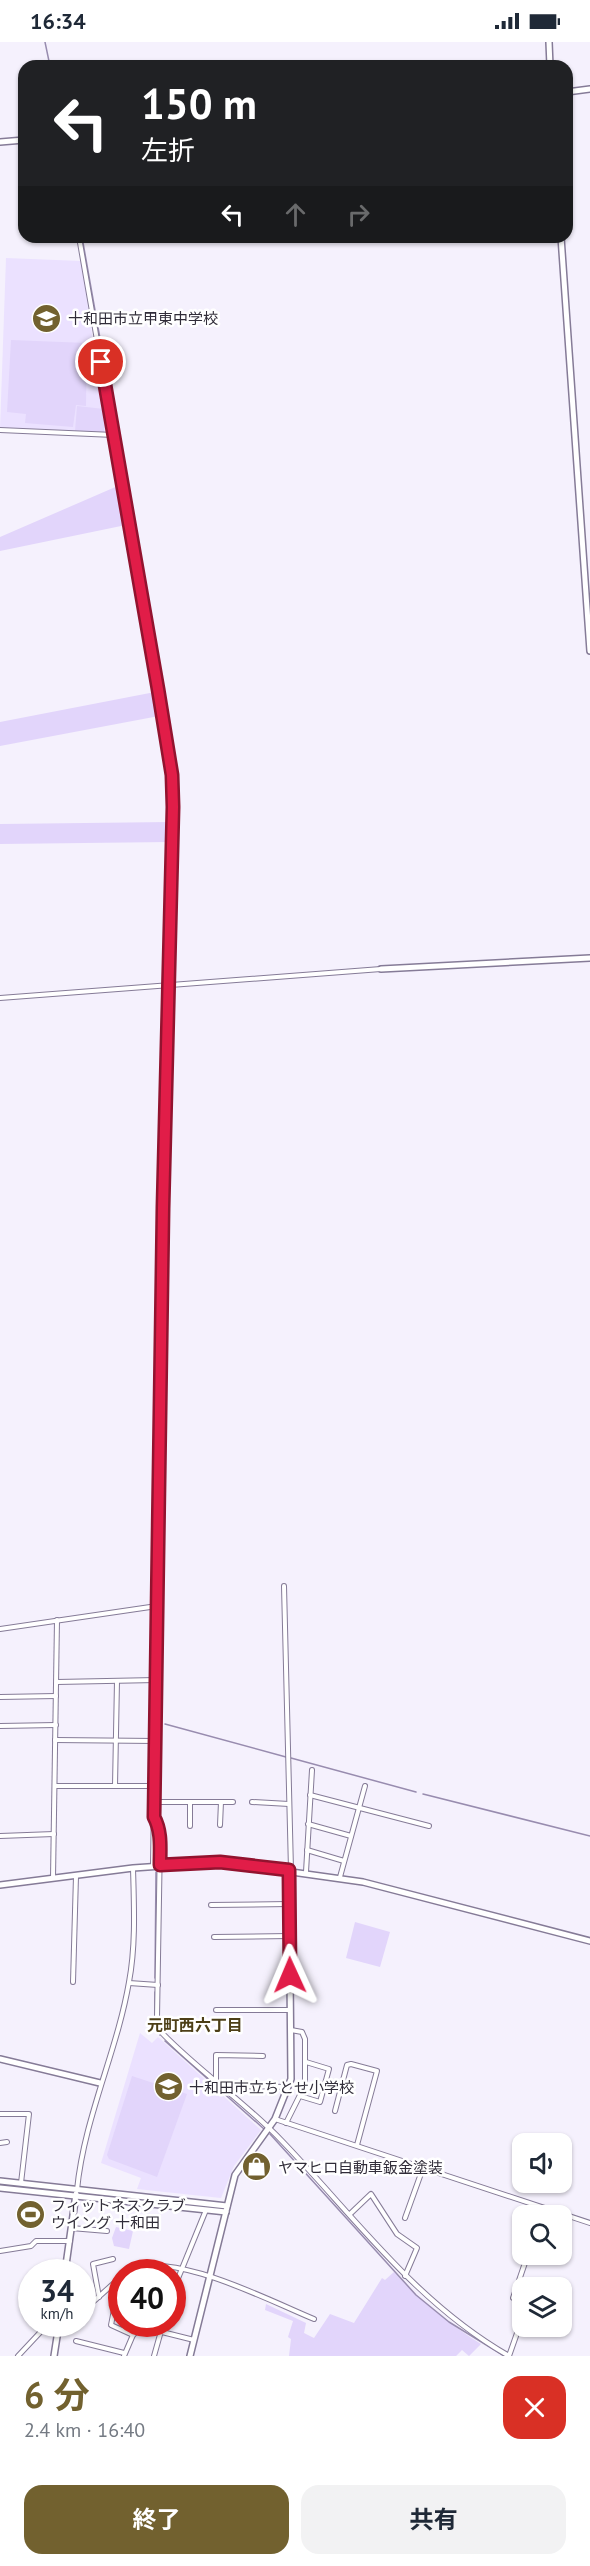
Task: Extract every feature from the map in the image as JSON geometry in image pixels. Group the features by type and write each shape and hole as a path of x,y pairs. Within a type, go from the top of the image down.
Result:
{"street":[{"path":"549,42 550,60"},
{"path":"573,91 590,89"},
{"path":"0,142 18,140"},
{"path":"80,243 172,775 154,1786 157,2017 163,2034 269,2128 405,2276 446,2315 510,2356 516,2337"},
{"path":"561,243 590,651"},
{"path":"0,430 114,435"},
{"path":"0,998 381,969 590,958"},
{"path":"190,2356 236,2175 275,2119 289,2087 292,2070 284,1586"},
{"path":"0,1629 157,1606"},
{"path":"53,1879 57,1620"},
{"path":"57,1682 156,1680"},
{"path":"115,1786 117,1681"},
{"path":"0,1697 57,1696"},
{"path":"0,1726 56,1725"},
{"path":"55,1740 155,1741"},
{"path":"306,1872 312,1770"},
{"path":"56,1786 154,1786"},
{"path":"340,1877 365,1786"},
{"path":"310,1795 429,1826"},
{"path":"154,1802 233,1802"},
{"path":"190,1802 190,1826"},
{"path":"220,1825 221,1802"},
{"path":"252,1802 289,1803"},
{"path":"308,1824 351,1836"},
{"path":"0,1836 54,1834"},
{"path":"307,1850 344,1860"},
{"path":"0,1885 133,1868 220,1862 340,1877 590,1939"},
{"path":"67,2259 84,2141 129,1983 134,1919 133,1868"},
{"path":"73,1982 76,1876"},
{"path":"212,1905 289,1904"},
{"path":"214,1937 290,1936"},
{"path":"129,1983 158,1985"},
{"path":"216,2010 291,2010"},
{"path":"286,2123 305,2085 306,2062 302,2032 291,2030"},
{"path":"216,2081 216,2055 263,2056"},
{"path":"0,2059 100,2083"},
{"path":"300,2096 320,2102 329,2069 306,2062"},
{"path":"335,2111 347,2065 377,2071 357,2145"},
{"path":"231,2093 235,2086 289,2087"},
{"path":"0,2114 29,2115 21,2183"},
{"path":"275,2119 590,2223"},
{"path":"0,2143 7,2142"},
{"path":"405,2218 423,2168"},
{"path":"0,2181 76,2193 206,2209 227,2209"},
{"path":"0,2188 76,2193 227,2209"},
{"path":"350,2214 371,2194 398,2234 417,2248 405,2276"},
{"path":"185,2259 206,2209"},
{"path":"71,2228 107,2231"},
{"path":"0,2251 31,2246 36,2241 70,2241"},
{"path":"99,2297 93,2264 108,2260"},
{"path":"186,2270 315,2319"},
{"path":"96,2298 108,2289"},
{"path":"18,2356 36,2337"},
{"path":"54,2356 57,2337"},
{"path":"76,2341 124,2355 132,2337"},
{"path":"154,2356 159,2337"},
{"path":"184,2337 194,2340"}],"shaded area":[{"name":"十和田市立甲東中学校","path":"6,258 81,261 107,434 0,429"},
{"path":"11,340 87,343 86,406 76,405 73,427 25,423 26,414 7,412"},
{"path":"77,406 104,409 104,433 75,431"},
{"path":"120,485 126,525 0,551 0,537"},
{"path":"155,692 159,716 0,746 0,722"},
{"path":"170,822 169,842 0,844 0,824"},
{"path":"355,1922 390,1932 380,1967 346,1958"},
{"name":"十和田市立ちとせ小学校","path":"140,2033 152,2043 158,2037 261,2130 234,2166 221,2198 137,2189 141,2178 101,2163"},
{"path":"132,2076 187,2094 157,2177 109,2159 107,2155"},
{"path":"116,2227 133,2231 129,2249 114,2246 112,2238"},
{"path":"394,2272 435,2311 481,2344 469,2356 462,2350 456,2356 289,2356 291,2339 288,2337 293,2321 265,2310 266,2304 306,2323 304,2333 314,2338 330,2314 354,2323 382,2278 385,2280"}],"waterway":[{"path":"45,42 49,60"},
{"path":"83,243 115,423"},
{"path":"116,429 131,511"},
{"path":"132,516 144,588"},
{"path":"145,593 157,664"},
{"path":"158,668 175,771"},
{"path":"176,777 176,806"},
{"path":"174,882 176,811"},
{"path":"172,982 174,887"},
{"path":"170,1055 172,989"},
{"path":"168,1131 170,1059"},
{"path":"167,1207 168,1136"},
{"path":"165,1283 167,1211"},
{"path":"164,1338 165,1288"},
{"path":"162,1464 164,1343"},
{"path":"160,1602 162,1470"},
{"path":"159,1678 160,1609"},
{"path":"158,1798 159,1682"},
{"path":"165,1724 286,1757"},
{"path":"291,1758 416,1792"},
{"path":"423,1794 590,1836"},
{"path":"156,1856 157,1841"},
{"path":"155,1978 156,1872"},
{"path":"155,1992 155,2019 160,2035"},
{"path":"165,2041 264,2129"},
{"path":"270,2134 416,2295 449,2322 504,2356"}],"place":[{"name":"十和田市立甲東中学校","path":"47,318"},
{"name":"十和田市立ちとせ小学校","path":"168,2087"},
{"name":"ヤマヒロ自動車鈑金塗装","path":"257,2167"},
{"name":"フィットネスクラブ ウイング 十和田","path":"30,2214"}],"district":[{"name":"元町西六丁目","path":"195,2025"}],"route":[{"path":"101,362 172,775 154,1817 159,1826 160,1865 220,1862 289,1870 290,1975"}]}
